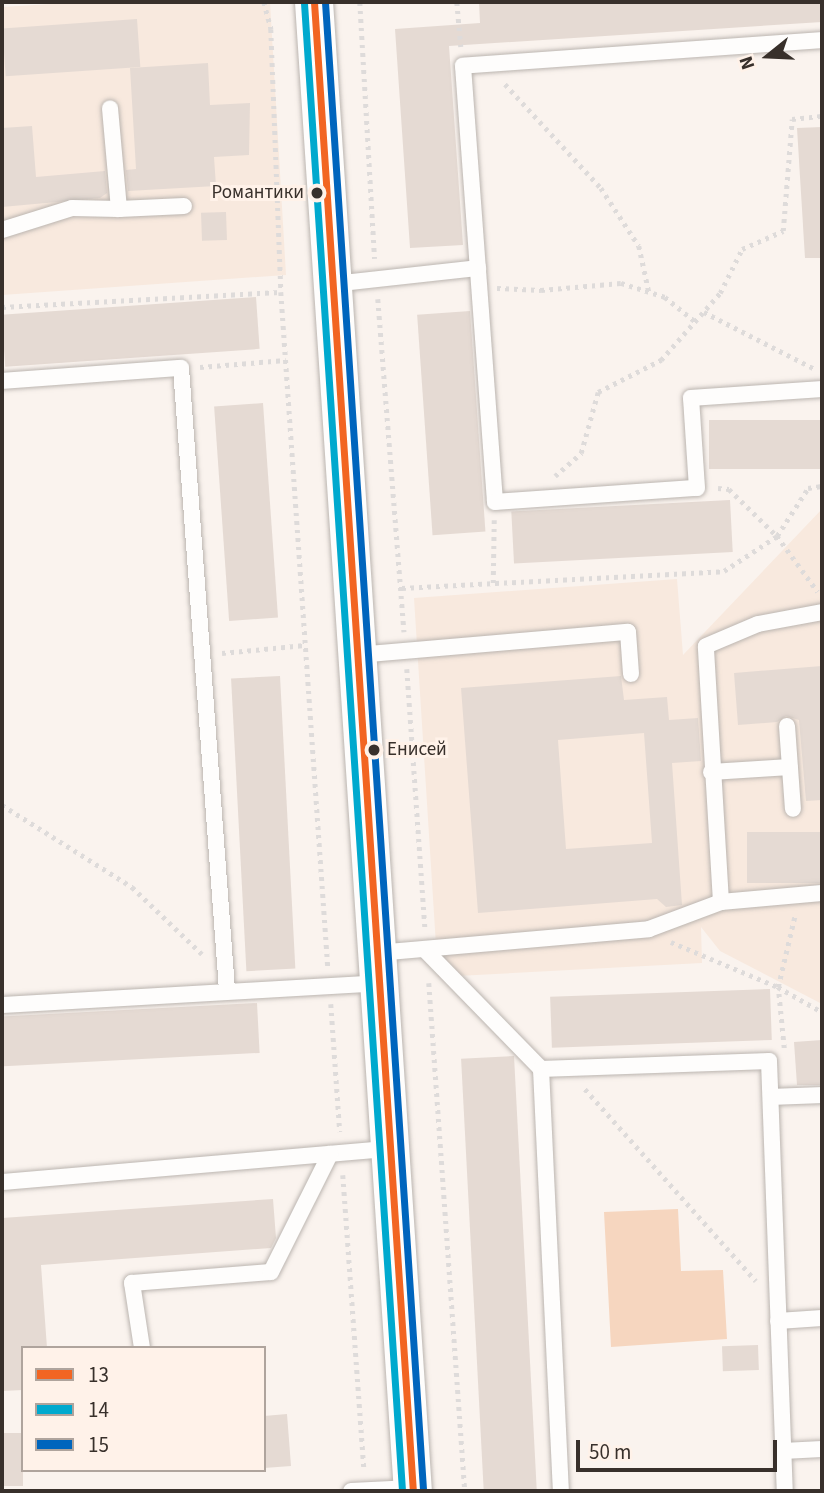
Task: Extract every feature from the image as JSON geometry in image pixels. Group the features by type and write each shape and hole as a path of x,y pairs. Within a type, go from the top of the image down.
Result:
{"street":[{"path":"314,2 413,1489"}],"lane":[{"path":"822,40 463,66 495,502 697,488 691,398 822,389"},
{"path":"110,108 119,209"},
{"path":"2,230 72,208 184,206"},
{"path":"333,284 478,268"},
{"path":"2,381 181,368 228,990"},
{"path":"721,902 711,772 706,646 758,624 822,609"},
{"path":"357,655 628,632 631,674"},
{"path":"787,726 793,809"},
{"path":"711,772 790,767"},
{"path":"2,1005 330,985 427,952 649,929 721,902 822,893"},
{"path":"427,952 541,1069 561,1491"},
{"path":"541,1069 769,1061 785,1491"},
{"path":"771,1097 822,1094"},
{"path":"2,1182 390,1149"},
{"path":"142,1346 132,1283 271,1272 336,1153"},
{"path":"778,1313 822,1318"},
{"path":"783,1451 822,1448"},
{"path":"351,1491 413,1489"}],"path":[{"path":"264,2 271,29 281,292 330,985 336,1153 365,1490"},
{"path":"360,2 377,279 465,1491"},
{"path":"457,2 463,66"},
{"path":"487,64 601,188 639,246 649,292"},
{"path":"529,500 581,453 598,392 661,360 720,293 742,249 783,231 792,118 822,116"},
{"path":"479,286 541,290 621,283 649,292 695,321"},
{"path":"2,307 281,292"},
{"path":"704,312 822,375"},
{"path":"181,368 286,360"},
{"path":"401,588 724,571 777,536 808,488 822,486"},
{"path":"697,488 729,489 777,536 815,583 822,609"},
{"path":"493,583 495,502"},
{"path":"202,655 305,645"},
{"path":"2,805 132,887 195,944 228,990"},
{"path":"788,1096 778,987 801,894"},
{"path":"649,929 692,954 778,987 822,1012"},
{"path":"565,1068 778,1313"}],"shaded area":[{"path":"84,2 270,2 286,275 2,295 2,7"},
{"path":"822,509 822,1004 720,951 701,927 702,963 438,977 414,598 677,579 683,655"},
{"path":"678,1209 681,1271 723,1270 727,1339 611,1347 604,1212"}],"building":[{"path":"479,2 822,2 822,22 449,46 463,245 410,248 395,29 480,23"},
{"path":"137,19 140,67 6,76 2,28"},
{"path":"208,63 210,105 250,103 249,155 214,157 216,186 128,191 126,170 136,169 130,68"},
{"path":"32,126 36,177 105,171 107,193 100,198 2,207 2,128"},
{"path":"822,127 822,258 805,258 797,128"},
{"path":"226,212 227,240 202,241 201,213"},
{"path":"256,297 260,349 5,367 2,315"},
{"path":"470,311 485,531 433,535 417,315"},
{"path":"263,403 278,617 229,621 214,406"},
{"path":"709,420 822,420 822,469 709,469"},
{"path":"730,500 733,552 514,563 511,511"},
{"path":"822,666 822,800 806,801 799,720 786,716 777,722 738,725 734,673"},
{"path":"280,676 295,969 246,971 231,679"},
{"name":"Енисей","path":"621,676 624,700 667,697 669,720 698,718 701,761 672,763 682,905 666,907 657,899 478,913 461,688","holes":["644,733 652,843 566,849 558,740"]},
{"path":"747,832 822,832 822,883 747,883"},
{"path":"770,989 772,1040 552,1048 550,997"},
{"path":"257,1003 260,1053 4,1066 2,1016"},
{"path":"822,1040 822,1085 797,1085 794,1042"},
{"path":"514,1056 537,1491 484,1491 461,1059"},
{"path":"273,1199 276,1238 271,1248 41,1265 47,1346 21,1346 21,1390 2,1391 2,1218"},
{"path":"758,1345 759,1370 723,1371 722,1346"},
{"path":"287,1414 291,1466 266,1468 266,1416"},
{"path":"2,1433 21,1433 23,1486 2,1486"}],"transit line":[{"name":"13","path":"314,2 413,1491"},
{"name":"15","path":"325,2 423,1490"},
{"name":"14","path":"304,3 402,1491"}],"place":[{"name":"Романтики","path":"317,193"},
{"name":"Енисей","path":"374,750"}]}
